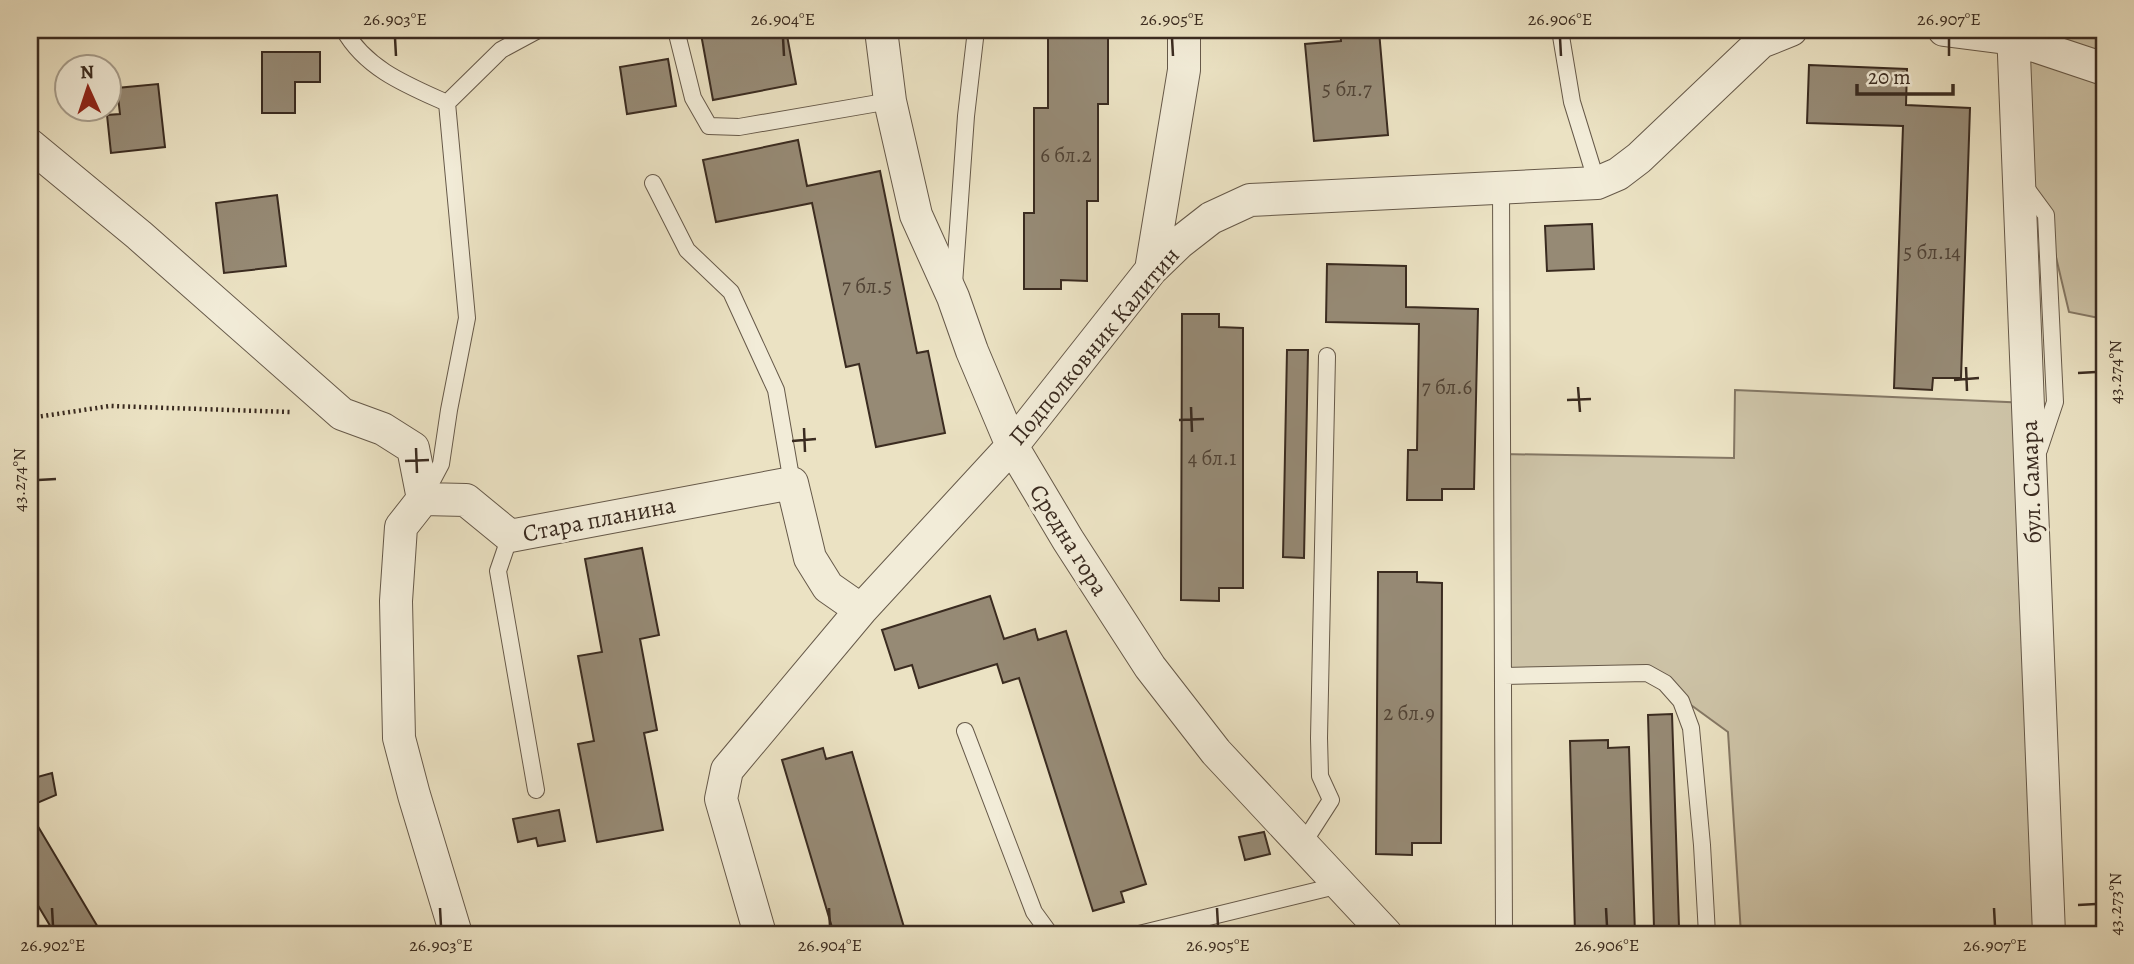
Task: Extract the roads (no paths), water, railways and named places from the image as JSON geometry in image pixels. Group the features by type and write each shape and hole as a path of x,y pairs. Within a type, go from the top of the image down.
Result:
{"street":[{"name":"Средна гора","path":"881,30 891,100 916,215 953,297 972,351 1012,446 1068,540 1150,667 1216,752 1386,934"},
{"path":"1151,270 1185,70 1184,30"},
{"name":"Подполковник Калитин","path":"760,934 721,799 727,770 861,610 1012,446 1151,270 1179,243 1211,218 1250,200 1597,183 1618,174 1639,158 1759,36 1791,30"},
{"path":"1944,30 2014,34 2104,69"},
{"name":"бул. Самара","path":"2014,34 2049,934"},
{"path":"30,145 139,235 342,414 383,429 413,448 423,499 401,527 396,601 399,738 456,934"},
{"path":"792,483 810,558 828,587 861,610"},
{"name":"Стара планина","path":"423,499 466,500 510,536 792,483"}],"lane":[{"path":"345,30 354,47 392,79 447,103"},
{"path":"447,103 501,50 538,30"},
{"path":"676,30 693,98 709,126 739,127 891,100"},
{"path":"953,297 966,116 976,30"},
{"path":"1560,30 1572,102 1597,183"},
{"path":"423,499 442,464 449,410 467,318 447,103"},
{"path":"653,183 687,250 731,292 776,390 792,483"},
{"path":"1501,187 1504,934"},
{"path":"1302,845 1331,800 1320,776 1319,738 1327,356"},
{"path":"510,536 498,571 536,790"},
{"path":"1504,676 1647,673 1665,682 1681,701 1691,728 1707,934"},
{"path":"965,731 1034,912 1050,934"},
{"path":"1139,934 1201,928 1340,885"}]}
